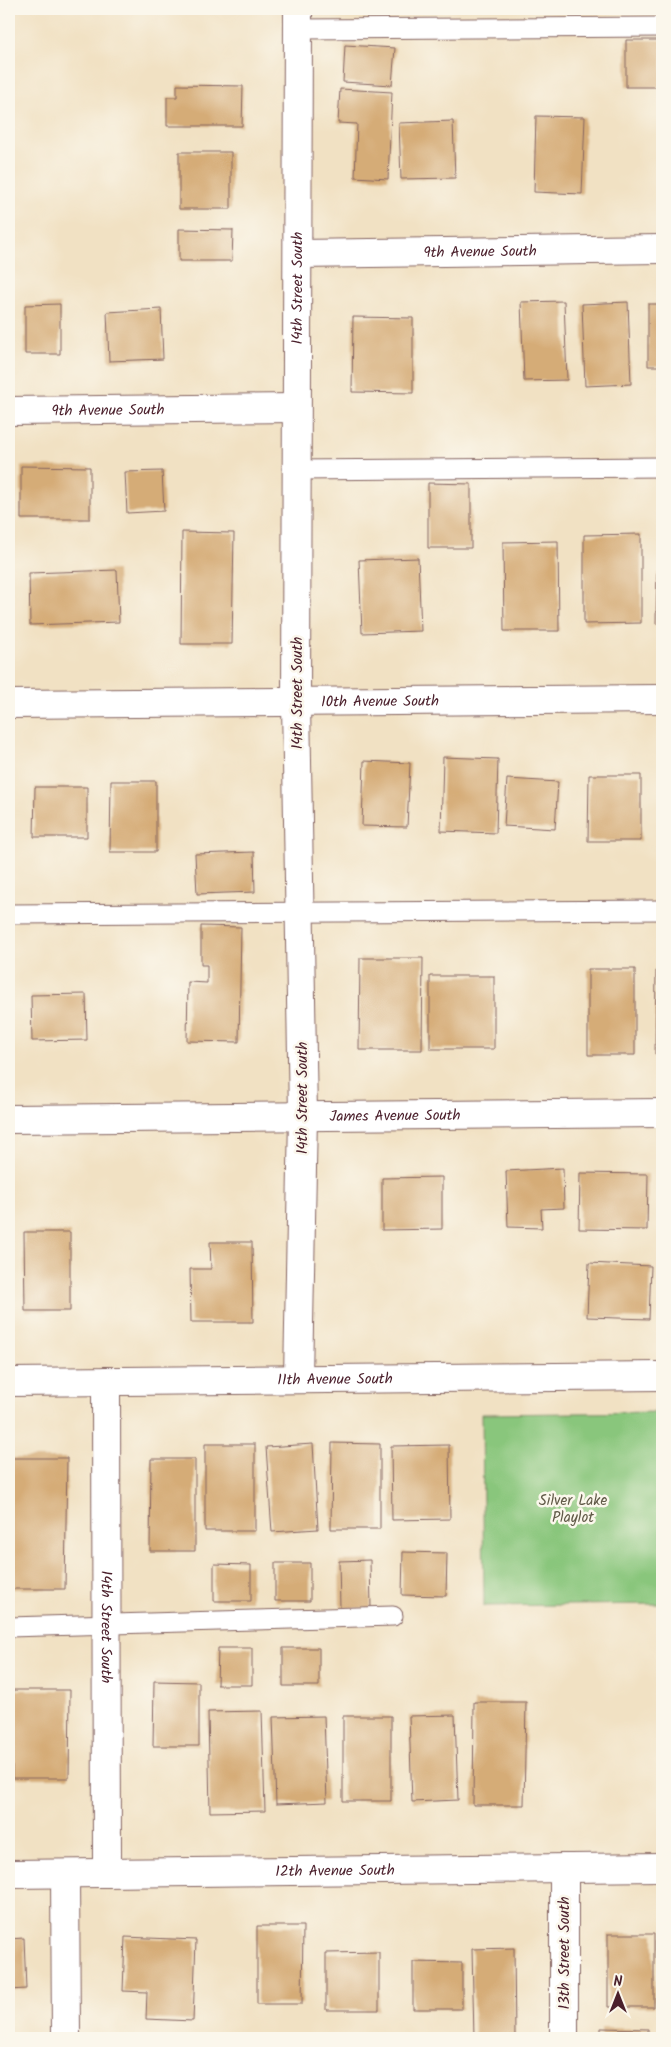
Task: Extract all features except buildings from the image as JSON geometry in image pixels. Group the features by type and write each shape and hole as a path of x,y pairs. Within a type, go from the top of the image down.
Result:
{"street":[{"name":"14th Street South","path":"298,19 296,703 303,1116 298,1378"},
{"name":"9th Avenue South","path":"298,254 662,249"},
{"name":"9th Avenue South","path":"9,412 296,408"},
{"name":"10th Avenue South","path":"9,704 662,699"},
{"name":"James Avenue South","path":"9,1119 662,1113"},
{"name":"11th Avenue South","path":"9,1382 662,1376"},
{"name":"14th Street South","path":"106,1381 108,1626 107,1873"},
{"name":"12th Avenue South","path":"9,1874 662,1867"},
{"name":"13th Street South","path":"564,1868 564,2038"},
{"path":"65,1874 66,2038"}],"lane":[{"path":"298,19 662,27"},
{"path":"296,470 662,467"},
{"path":"9,914 662,910"},
{"path":"9,1627 108,1626 393,1616"}],"green space":[{"name":"Silver Lake Playlot","path":"662,1412 662,1604 484,1606 482,1414"}]}
